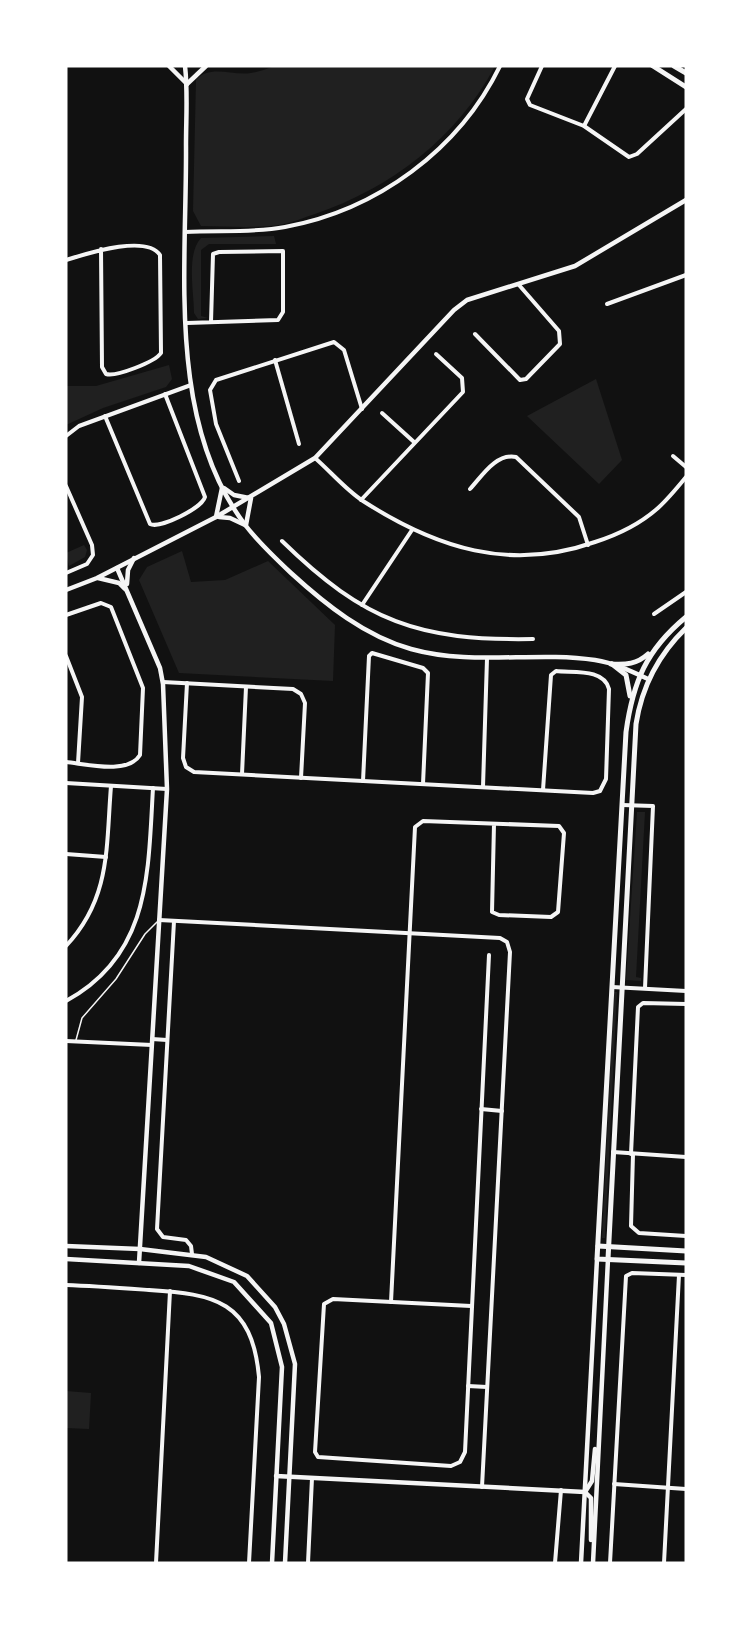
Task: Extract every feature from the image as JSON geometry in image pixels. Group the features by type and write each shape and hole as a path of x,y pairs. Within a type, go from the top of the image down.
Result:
{"main road":[{"path":"653,66 684,87"},
{"path":"674,66 686,73"},
{"path":"611,664 626,665 637,662 686,616"},
{"path":"608,1259 636,724 648,679 668,647 686,628"},
{"path":"630,700 639,675 660,641"},
{"path":"611,664 626,675 630,685 630,700 610,986 597,1259 686,1263"},
{"path":"598,1246 686,1251"}],"street":[{"path":"169,66 187,84"},
{"path":"185,66 187,84 185,232 191,385 206,448 222,486 246,525 308,589 354,623 383,639 438,655 487,659 571,657 611,664 648,679"},
{"path":"187,84 206,66"},
{"path":"185,232 284,228 343,211 384,191 420,166 453,135 486,92 500,66"},
{"path":"542,66 527,99 533,107 584,126 629,157 637,154 686,110"},
{"path":"584,126 615,66"},
{"path":"66,590 97,578 216,517 315,458 454,310 467,300 575,266 600,254 686,200"},
{"path":"66,260 101,249 131,247 157,251 161,262 161,353 156,359 109,375 102,367 101,249"},
{"path":"187,323 276,321 281,317 283,251 213,254 211,322"},
{"path":"607,304 686,275"},
{"path":"475,334 520,380 526,379 560,344 559,331 519,285"},
{"path":"239,481 216,424 211,385 216,380 328,342 339,344 344,350 362,409"},
{"path":"361,500 463,392 462,378 436,354"},
{"path":"275,360 299,444"},
{"path":"66,436 79,426 191,385"},
{"path":"105,416 150,524 161,525 200,505 205,497 165,394"},
{"path":"382,413 414,442"},
{"path":"470,489 498,459 503,456 516,457 579,517 588,545"},
{"path":"673,456 686,467"},
{"path":"315,458 361,500 412,530 466,549 506,556 558,553 618,534 658,508 686,477"},
{"path":"66,486 92,545 93,555 87,564 66,573"},
{"path":"222,486 234,495 251,498"},
{"path":"216,517 222,501 222,486"},
{"path":"246,525 251,498"},
{"path":"216,517 230,518 246,525"},
{"path":"362,605 412,530"},
{"path":"282,542 321,577 362,605 398,622 437,635 479,639 533,639"},
{"path":"128,590 128,570 134,558"},
{"path":"117,568 156,654 163,682 166,789 139,1263"},
{"path":"97,578 119,583 128,590"},
{"path":"654,614 686,592"},
{"path":"66,615 101,603 111,607 143,688 140,754 136,761 126,766 66,762"},
{"path":"363,781 369,656 372,653 423,668 428,673 423,784"},
{"path":"66,656 82,697 78,763"},
{"path":"483,787 487,659"},
{"path":"187,683 183,758 186,766 194,772 593,793 600,790 606,779 608,684 595,674 556,671 551,675 543,790"},
{"path":"163,682 293,689 301,693 305,703 301,778"},
{"path":"242,774 246,687"},
{"path":"66,783 166,789"},
{"path":"66,946 93,910 102,885 111,786"},
{"path":"66,1001 90,986 106,969 131,932 139,913 148,873 153,788"},
{"path":"621,805 653,806 645,988"},
{"path":"391,1302 415,827 423,821 559,826 564,833 558,912 551,917 492,912 494,824"},
{"path":"66,854 106,857"},
{"path":"159,920 500,938 507,942 510,952 482,1486"},
{"path":"174,921 157,1229 163,1237 186,1240 191,1246 192,1254"},
{"path":"471,1306 333,1299 324,1304 315,1452 322,1459 451,1466 460,1462 465,1452 489,955"},
{"path":"610,986 686,991"},
{"path":"686,1004 643,1003 638,1007 630,1222 639,1233 686,1236"},
{"path":"66,1041 152,1042 167,1040"},
{"path":"481,1109 502,1111"},
{"path":"613,1152 686,1158"},
{"path":"66,1246 192,1254 234,1268 247,1276 275,1307 284,1324 295,1364 285,1563"},
{"path":"66,1259 189,1266 234,1282 271,1323 282,1367 272,1563"},
{"path":"581,1563 597,1259"},
{"path":"592,1563 608,1259"},
{"path":"610,1563 626,1276 632,1273 686,1275"},
{"path":"664,1563 679,1275"},
{"path":"66,1285 198,1293 228,1306 245,1326 255,1351 259,1377 249,1563"},
{"path":"156,1563 170,1291"},
{"path":"468,1386 487,1387"},
{"path":"585,1492 592,1481 600,1416"},
{"path":"276,1476 585,1492 591,1498 592,1563"},
{"path":"308,1563 312,1478"},
{"path":"614,1484 686,1489"},
{"path":"555,1563 561,1490"}],"lane":[{"path":"76,1041 82,1018 116,979 152,925 159,920"}],"shaded area":[{"path":"274,66 495,66 462,116 441,138 395,175 370,190 343,203 284,224 253,227 201,226 193,211 196,80 208,73 244,74"},
{"path":"274,236 276,244 209,244 201,250 201,316 208,318 198,319 194,313 192,263 196,245 201,238"},
{"path":"169,365 172,379 166,387 103,408 66,425 66,386 96,386"},
{"path":"596,379 622,460 599,484 527,416"},
{"path":"84,545 87,550 85,557 69,566 66,553"},
{"path":"182,551 191,582 225,580 268,561 335,625 333,681 179,673 139,580 147,567"},
{"path":"637,812 645,812 636,977 641,978 641,981 626,980"},
{"path":"614,992 617,992 605,1238 602,1238"},
{"path":"66,1391 91,1393 89,1429 66,1428"}]}
